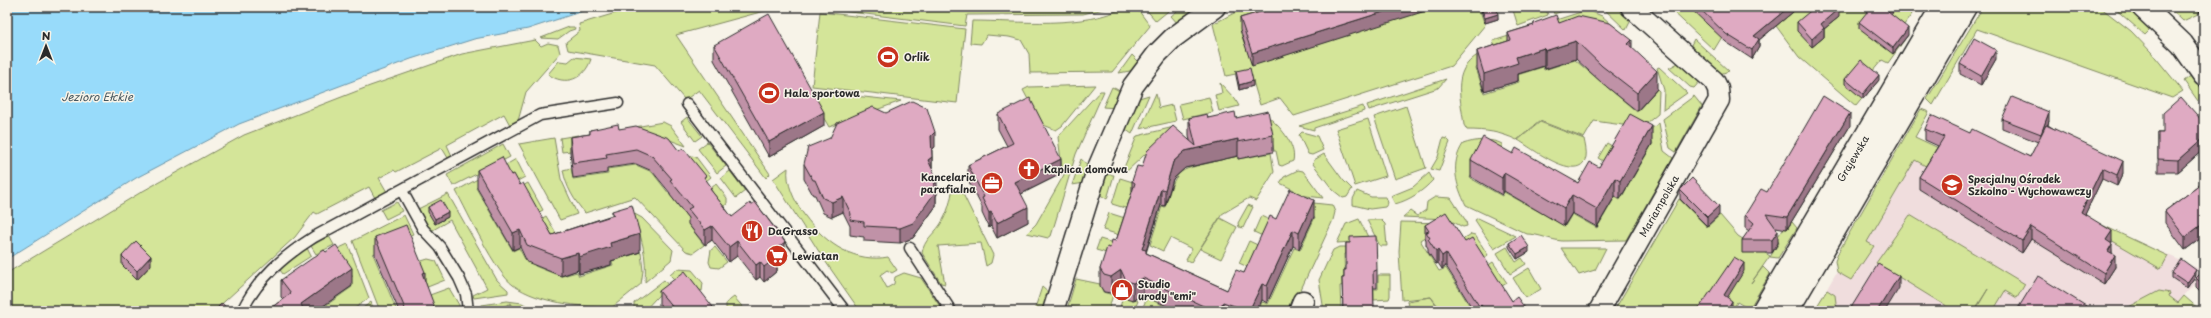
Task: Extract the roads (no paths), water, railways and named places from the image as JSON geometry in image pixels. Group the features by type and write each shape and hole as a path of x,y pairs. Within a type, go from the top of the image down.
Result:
{"main road":[{"name":"Grajewska","path":"1763,311 1942,7"},
{"name":"Grajewska","path":"1787,311 1965,7"},
{"path":"2144,7 2182,44 2204,75"}],"street":[{"path":"1054,311 1097,170 1134,86 1153,59 1173,38 1215,7"},
{"name":"Mariampolska","path":"1599,311 1719,100 1718,89 1714,81 1631,7"}],"lane":[{"path":"242,311 257,285 290,252 314,237 540,115 618,103"},
{"path":"687,104 845,311"},
{"path":"402,190 423,229 440,247 459,278 466,294 468,311"},
{"path":"910,248 951,311"}],"water":[{"name":"Jezioro Ełckie","path":"7,7 595,7 528,29 474,39 411,59 239,124 136,178 7,259"}],"place":[{"name":"Orlik","path":"888,57"},
{"name":"Hala sportowa","path":"769,93"},
{"name":"Kaplica domowa","path":"1029,169"},
{"name":"Kancelaria parafialna","path":"992,183"},
{"name":"Specjalny Ośrodek Szkolno - Wychowawczy","path":"1952,185"},
{"name":"DaGrasso","path":"752,231"},
{"name":"Lewiatan","path":"777,256"},
{"name":"Studio urody \"emi\"","path":"1122,290"}]}
